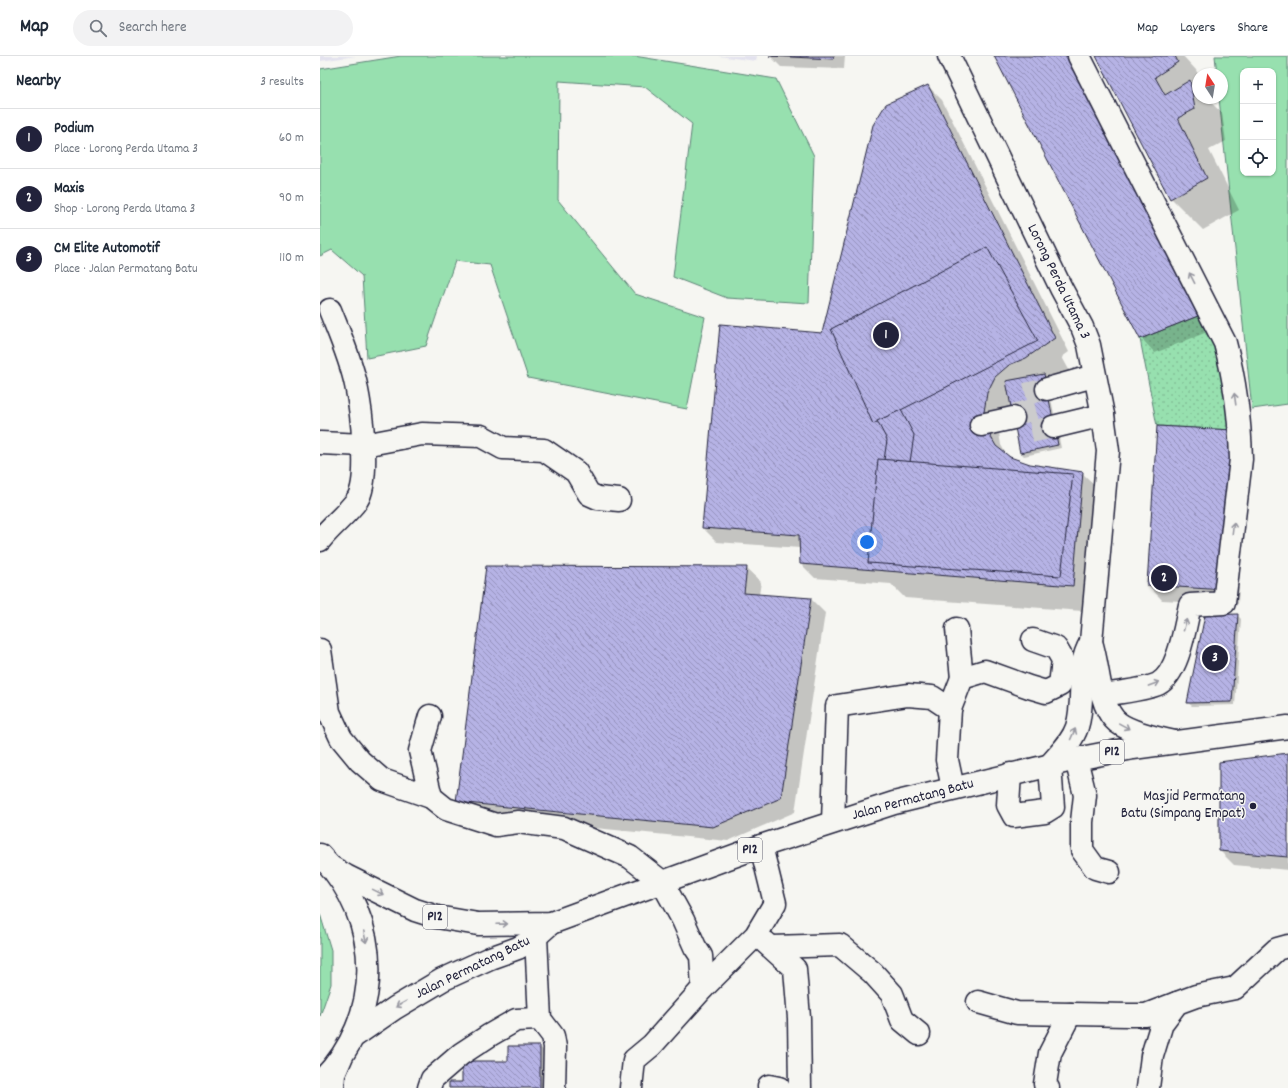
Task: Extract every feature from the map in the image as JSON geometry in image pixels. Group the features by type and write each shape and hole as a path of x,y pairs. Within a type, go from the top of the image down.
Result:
{"main road":[{"path":"1079,56 1225,343 1229,358 1240,436 1241,460 1224,603 1190,605 1175,663 1168,676 1158,684 1103,695"},
{"name":"Lorong Perda Utama 3","path":"950,58 1061,288 1082,327 1089,345 1103,415 1108,451 1108,468 1091,642 1098,664 1107,709 1115,720 1146,735 1174,742"},
{"path":"320,540 358,499 363,486 365,470 364,446 356,384 330,310"},
{"path":"1047,389 1094,376"},
{"path":"1053,427 1103,415"},
{"path":"981,425 1013,418"},
{"path":"320,443 364,446 422,434 481,436 503,448 544,450 576,472 589,494 598,498 618,500"},
{"path":"953,788 947,760 950,709 962,678 957,629"},
{"path":"962,678 985,671 1046,692 1060,685 1063,660 1056,648 1033,640"},
{"name":"Lorong Perda Utama 3","path":"1050,765 1070,742 1077,727 1080,709 1083,662 1085,652 1091,642"},
{"path":"320,650 329,712 341,738 360,761 382,780 431,797 446,809 496,824 518,822 564,828 630,857 662,882 683,920 695,948 701,956 703,988"},
{"path":"833,822 837,706 908,695 932,697 950,709"},
{"path":"430,716 420,751 431,797"},
{"name":"Jalan Permatang Batu","path":"353,1036 395,1008 442,980 490,958 518,948 543,930 662,882 833,822 887,805 1076,759 1174,742 1288,727"},
{"path":"1076,759 1085,795 1082,822 1082,850 1095,868 1109,872"},
{"path":"1010,774 1008,805 1014,816 1044,812 1053,807 1050,765"},
{"path":"631,1088 634,1060 652,1045 703,988 764,941 775,903 761,846"},
{"name":"Jalan Permatang Batu","path":"326,861 346,876 415,910 437,917 478,924 543,930"},
{"name":"P12","path":"320,1082 341,1058 353,1036 366,998 368,958 364,932 353,900 326,861"},
{"path":"543,930 540,1018 553,1036 556,1047 554,1088"},
{"path":"764,941 840,945 873,973 892,994 902,1020 919,1034"},
{"path":"764,941 795,969 799,1018 800,1088"},
{"path":"978,1002 1017,1013 1146,1014 1196,996 1235,988 1277,949 1288,946"},
{"path":"1148,1088 1152,1056 1162,1023 1177,1003"},
{"path":"1048,1088 1045,1084 1050,1053 1070,1014"},
{"path":"429,1088 432,1079 460,1054 490,1035 516,1020 540,1018"},
{"path":"333,1088 334,1074 341,1058"}],"shaded area":[{"path":"320,56 356,56 320,61"},
{"path":"718,56 757,56 756,61"}],"green space":[{"path":"401,56 634,56 776,79 814,156 809,303 727,298 673,277 692,124 645,87 559,81 558,200 635,294 705,317 687,409 528,378 490,265 455,261 426,346 367,358 362,276 332,250 320,256 320,69"},
{"path":"1215,56 1288,56 1288,404 1252,409 1220,104 1228,104 1228,68 1216,68"},
{"path":"1208,312 1233,430 1157,426 1140,339"},
{"path":"320,914 331,950 331,984 320,1016"}],"building":[{"path":"769,56 834,56 833,59"},
{"path":"994,56 1072,56 1208,312 1140,339"},
{"path":"1096,56 1175,56 1178,62 1155,77 1165,95 1190,80 1192,104 1194,104 1195,109 1178,118 1207,178 1170,199"},
{"path":"928,85 1055,338 1026,358 1009,365 995,377 987,393 984,412 987,430 996,446 1010,457 1030,464 1083,472 1073,586 800,564 799,535 702,528 720,324 822,333 873,125 886,104"},
{"path":"987,247 1038,341 873,424 831,329"},
{"path":"1044,374 1058,445 1020,453 1006,381"},
{"path":"901,410 914,435 910,462 884,460 887,440 877,421"},
{"path":"1157,426 1233,430 1224,590 1147,585"},
{"path":"878,459 1073,474 1061,576 868,563"},
{"path":"486,566 747,567 744,593 811,598 781,798 713,827 456,802"},
{"path":"1238,614 1232,702 1187,703 1205,615"},
{"name":"Masjid Permatang Batu (Simpang Empat)","path":"1288,753 1288,857 1219,851 1219,762"},
{"path":"508,1046 540,1046 540,1088 449,1088 449,1082 462,1082 462,1061 508,1061"}],"tunnel":[{"path":"1047,389 1021,395 1030,432 1053,427"}],"place":[{"name":"Podium","path":"886,335"},
{"name":"Maxis","path":"1164,578"},
{"name":"CM Elite Automotif","path":"1215,658"},
{"name":"Masjid Permatang Batu (Simpang Empat)","path":"1253,806"}]}
